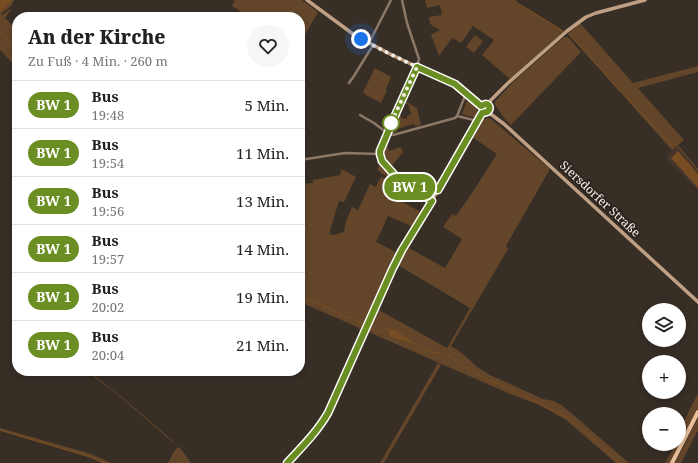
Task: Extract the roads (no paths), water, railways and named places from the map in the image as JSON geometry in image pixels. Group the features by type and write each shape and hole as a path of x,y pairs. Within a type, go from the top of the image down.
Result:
{"main road":[{"path":"672,463 698,412"}],"street":[{"path":"287,463 313,435 328,413 402,250 482,113 480,109 481,106 455,84 417,67 353,34 306,0"},
{"path":"348,83 354,76 371,44 391,0"},
{"path":"402,0 407,23 419,59 417,67 387,133 380,154 382,161 399,180 432,201"},
{"path":"481,106 487,104 507,84 567,31 586,17 645,0"},
{"path":"360,115 387,133 393,135 455,118 466,94"},
{"path":"482,113 488,112 490,108 487,104"},
{"name":"Siersdorfer Straße","path":"488,112 504,124 551,166 698,302"},
{"path":"457,116 478,121"},
{"path":"305,159 345,153 380,154"}],"waterway":[{"path":"513,0 517,2"},
{"path":"524,7 563,31"},
{"path":"0,32 12,45"},
{"path":"569,34 620,91"},
{"path":"624,94 670,144 676,144 698,170"},
{"path":"305,298 331,309 344,317 350,317 362,324"},
{"path":"372,329 378,332 388,329"},
{"path":"412,342 425,350 441,353"},
{"path":"445,353 478,375 500,384 566,417 589,435 620,463"},
{"path":"0,430 90,457 104,463"}]}
